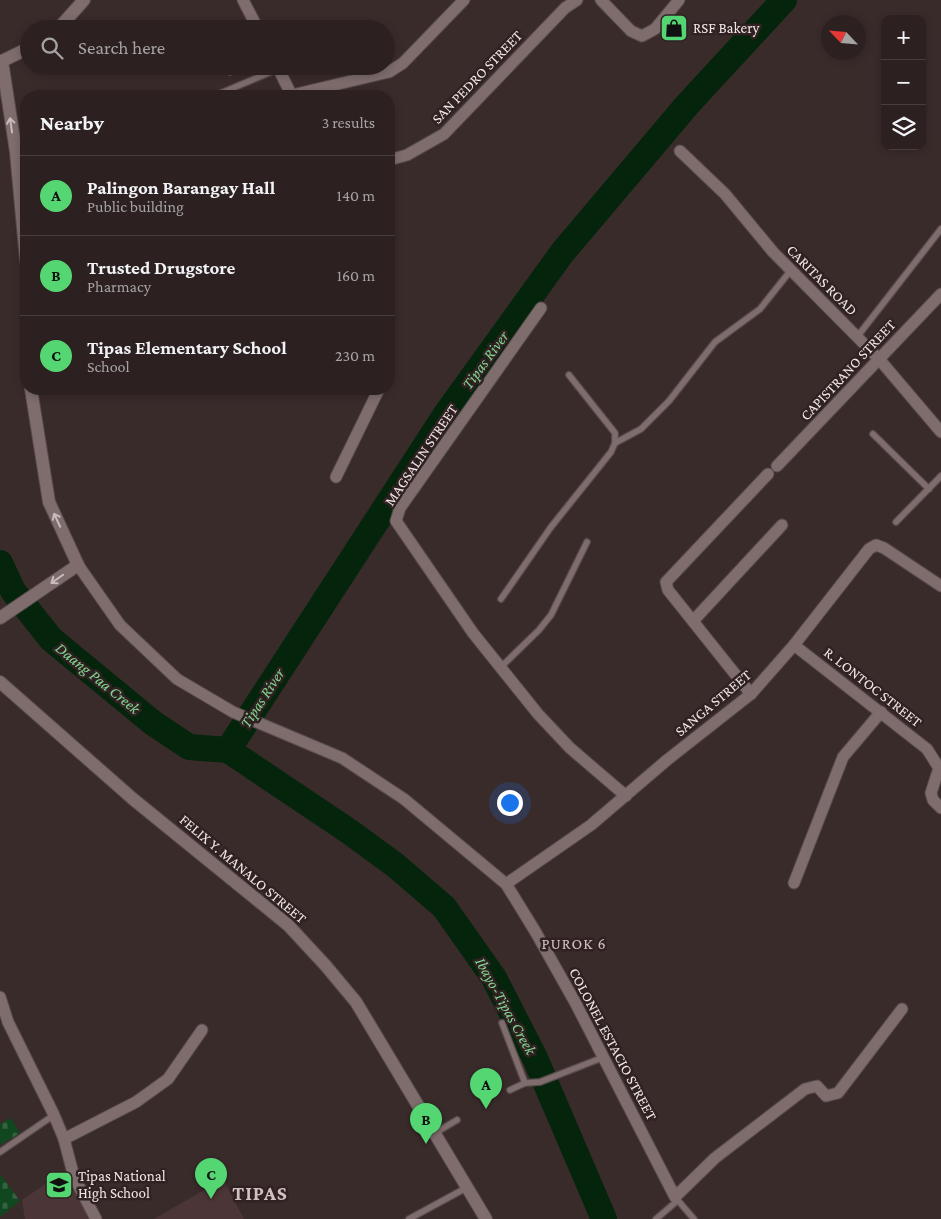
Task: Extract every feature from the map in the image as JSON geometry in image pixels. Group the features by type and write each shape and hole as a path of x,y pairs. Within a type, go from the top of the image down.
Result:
{"main road":[{"path":"66,20 84,0"},
{"path":"20,52 1,60 16,152 20,195"},
{"path":"0,618 78,565 49,502 32,395"},
{"name":"FELIX Y. MANALO STREET","path":"0,682 133,799 288,925 356,1002 486,1219"}],"street":[{"path":"244,0 254,20"},
{"name":"SAN PEDRO STREET","path":"395,158 407,154 444,134 565,8 577,0"},
{"path":"601,0 631,31 642,36 654,29 679,0"},
{"path":"395,68 403,63 459,2"},
{"path":"282,75 289,90"},
{"path":"316,90 377,75"},
{"name":"CARITAS ROAD","path":"680,151 725,194 773,252 879,359 941,432"},
{"name":"CAPISTRANO STREET","path":"777,466 941,294"},
{"name":"MAGSALIN STREET","path":"501,667 473,633 396,520 400,508 541,308"},
{"path":"336,477 376,395"},
{"path":"751,694 668,590 666,582 768,474"},
{"path":"693,621 782,525"},
{"name":"SANGA STREET","path":"506,884 561,847 751,694 794,645 869,549 876,545 884,548 941,586"},
{"name":"COLONEL ESTACIO STREET","path":"78,565 120,625 189,688 233,712 342,758 404,799 506,884 535,931 604,1057 676,1199"},
{"name":"R. LONTOC STREET","path":"794,645 927,749 936,760 939,768 931,793 932,800 941,808"},
{"path":"501,667 538,714 570,748 626,796"},
{"path":"794,883 843,757 881,712"},
{"path":"0,997 8,1022 64,1139 74,1177 96,1219"},
{"path":"676,1199 715,1158 805,1088 817,1086 826,1096 838,1094 902,1009"},
{"path":"64,1139 136,1102 168,1079 202,1030"}],"lane":[{"path":"227,90 260,75"},
{"path":"856,337 941,229"},
{"path":"501,599 550,527 611,452 616,443 640,429 669,401 715,342 760,310 791,270"},
{"path":"569,375 615,433 616,443"},
{"path":"873,434 929,489"},
{"path":"896,522 941,476"},
{"path":"501,667 539,630 551,615 587,542"},
{"path":"502,1022 525,1083"},
{"path":"510,1090 525,1083 540,1082 604,1057"},
{"path":"0,1152 54,1115"},
{"path":"435,1133 457,1120"},
{"path":"409,1219 466,1188"},
{"path":"656,1219 676,1199 694,1219"}],"shaded area":[{"name":"Tipas National High School","path":"66,1170 95,1219 25,1219 22,1200"},
{"path":"223,1179 244,1219 154,1219"}],"green space":[{"path":"11,1118 20,1133 0,1145 0,1124"},
{"path":"0,1174 20,1201 0,1217"}],"waterway":[{"name":"Tipas River","path":"228,750 446,414 562,253 687,105 784,0"},
{"name":"Ibayo-Tipas Creek","path":"0,563 13,591 51,639 153,723 189,747 228,750 350,832 395,865 444,907 494,978 535,1058 604,1219"}],"place":[{"name":"RSF Bakery","path":"674,28"},
{"name":"Palingon Barangay Hall","path":"486,1109"},
{"name":"Trusted Drugstore","path":"426,1144"},
{"name":"Tipas National High School","path":"59,1185"},
{"name":"Tipas Elementary School","path":"211,1199"}],"district":[{"name":"PUROK 6","path":"574,943"},
{"name":"TIPAS","path":"260,1193"}],"water label":[{"name":"Daang Paa Creek","path":"98,678"}]}
